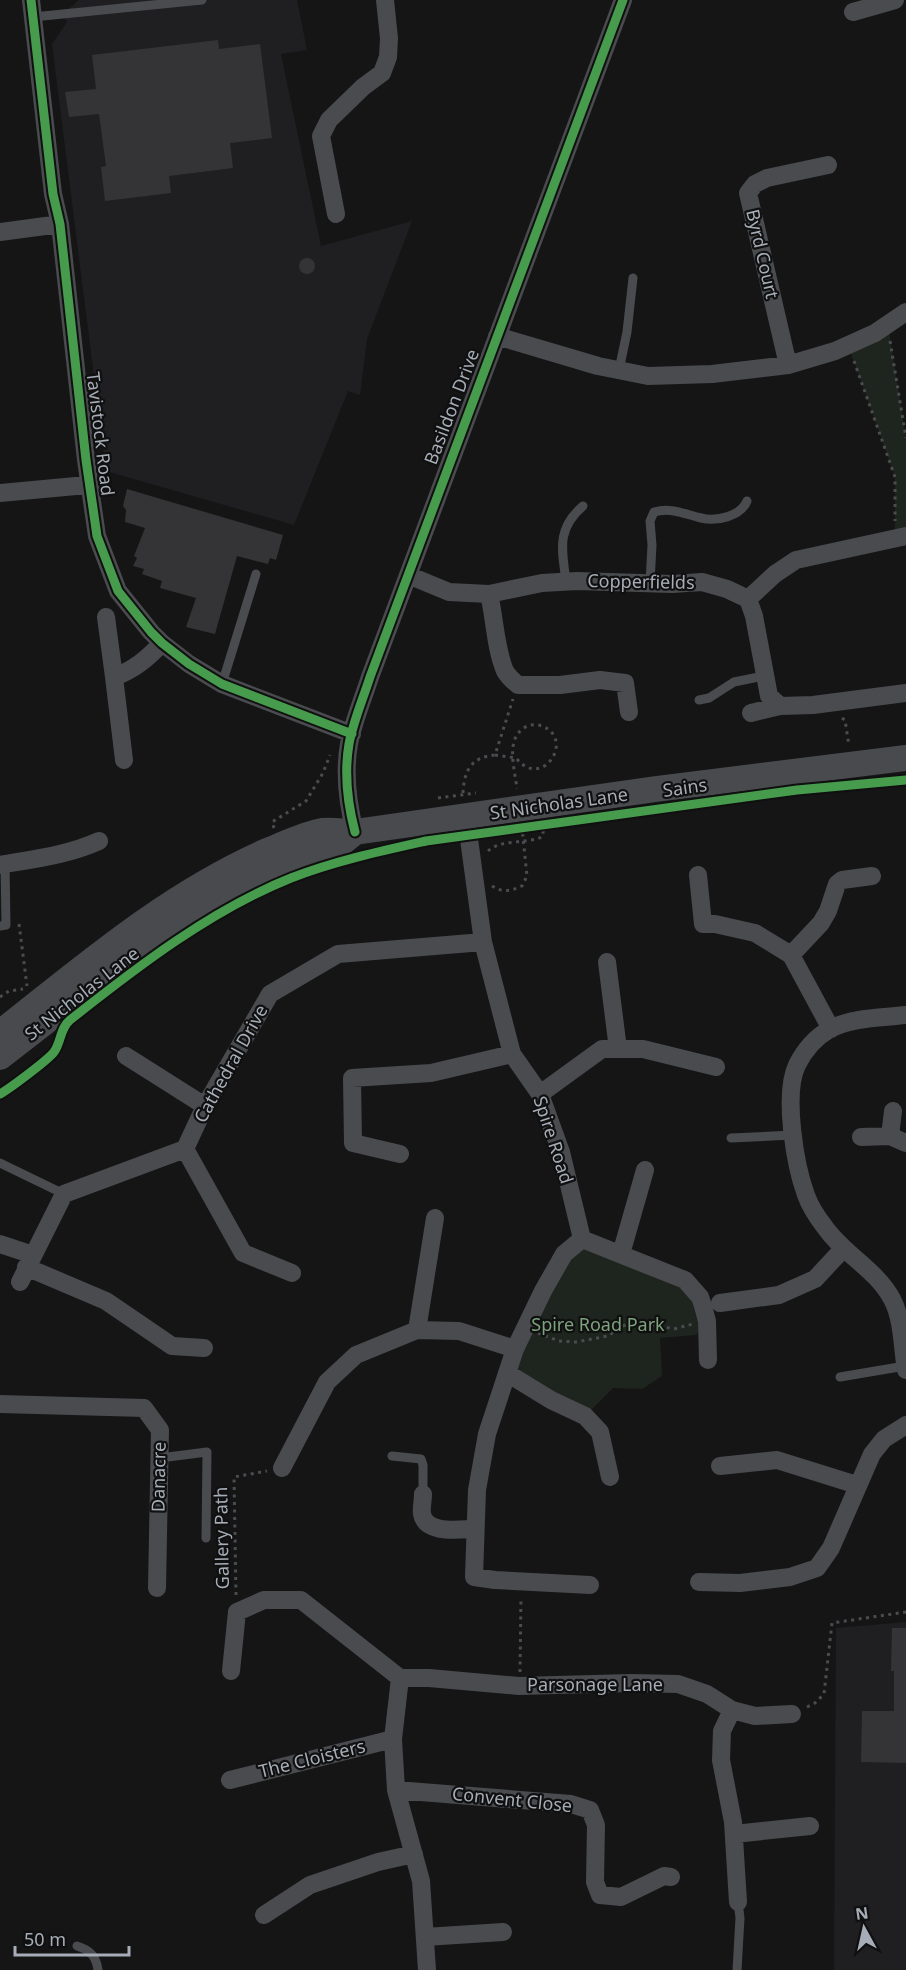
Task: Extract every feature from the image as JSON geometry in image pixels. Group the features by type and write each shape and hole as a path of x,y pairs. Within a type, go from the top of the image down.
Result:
{"main road":[{"name":"St Nicholas Lane","path":"0,1033 144,921 200,885 240,863 323,831 355,832 464,806 656,789 906,758"},
{"name":"St Nicholas Lane","path":"0,1057 130,956 182,920 241,886 330,852 355,832"}],"street":[{"path":"336,214 321,136 329,120 363,87 382,73 388,57 389,38 385,0"},
{"name":"Basildon Drive","path":"355,832 350,814 347,782 349,745 346,732 408,575 623,0"},
{"path":"853,12 895,0"},
{"name":"Tavistock Road","path":"32,8 53,194 60,224 68,312 97,536 118,591 151,632 189,664 222,684 346,732"},
{"name":"Byrd Court","path":"788,365 748,194 755,184 767,178 828,165"},
{"path":"0,232 60,224"},
{"path":"497,336 559,356 648,376 712,374 788,365 848,345 875,333 906,312"},
{"path":"0,493 90,486"},
{"path":"780,706 769,696 754,616 748,599 775,574 796,560 901,537"},
{"name":"Copperfields","path":"408,575 448,592 489,594 542,583 566,581 650,584 702,582 727,589 748,599"},
{"path":"489,594 498,648 506,673 518,686 560,685 600,680 625,682 629,712"},
{"path":"106,617 124,760"},
{"path":"114,676 127,672 142,662 162,643"},
{"path":"751,713 780,706 813,705 906,693"},
{"name":"Spire Road","path":"464,806 483,942 512,1054 540,1094 561,1152 582,1239"},
{"path":"2,865 58,855 82,849 99,841"},
{"path":"698,875 703,924 715,924 755,933 791,955 831,1029"},
{"path":"791,955 821,923 828,911 837,884 842,880 872,876"},
{"name":"Cathedral Drive","path":"185,1149 205,1106 270,994 338,954 483,942"},
{"path":"607,962 618,1049"},
{"path":"906,1016 862,1020 845,1023 831,1029 816,1039 804,1052 796,1067 792,1084 793,1135 807,1197 826,1230 843,1249 878,1279 891,1297 898,1313 906,1368"},
{"path":"540,1094 602,1049 643,1049 716,1066"},
{"path":"400,1154 353,1143 352,1078 431,1073 512,1054"},
{"path":"126,1056 205,1106"},
{"path":"861,1137 898,1139 893,1111"},
{"path":"26,1268 64,1194 185,1149 243,1253 292,1273"},
{"path":"621,1254 645,1170"},
{"path":"417,1330 435,1218"},
{"path":"590,1585 474,1577 477,1490 487,1434 516,1349 564,1254 582,1239 685,1280 700,1297 706,1319 708,1360"},
{"path":"0,1244 26,1268 106,1301 172,1346 204,1348"},
{"path":"720,1303 778,1295 806,1283 815,1279 843,1249"},
{"path":"282,1468 327,1382 357,1355 417,1330 459,1331 516,1349"},
{"path":"507,1373 551,1400 585,1416 600,1432 610,1477"},
{"name":"Danacre","path":"0,1404 144,1408 160,1430 157,1588"},
{"path":"699,1582 740,1583 790,1577 817,1568 831,1548 872,1454 884,1439 906,1425"},
{"path":"720,1466 777,1460 858,1485"},
{"path":"423,1494 422,1515 431,1527 475,1529"},
{"path":"231,1671 237,1612 264,1600 301,1600 400,1678 393,1738 396,1790 421,1881 427,1970"},
{"name":"Parsonage Lane","path":"400,1678 429,1678 519,1686 678,1684 707,1694 732,1710"},
{"path":"738,1902 734,1834 721,1760 722,1731 732,1710 755,1716 792,1714"},
{"name":"The Cloisters","path":"230,1780 393,1738"},
{"name":"Convent Close","path":"396,1790 571,1804 590,1810 596,1825 595,1882 600,1894 621,1897 664,1876 671,1877"},
{"path":"734,1834 810,1826"},
{"path":"264,1915 310,1885 378,1862 414,1854"},
{"path":"425,1936 503,1932"}],"lane":[{"path":"32,8 202,0"},
{"path":"619,370 627,332 633,278"},
{"path":"650,584 652,552 650,521 654,512 663,509 703,518 725,517 741,511 747,501"},
{"path":"566,581 562,543 564,530 573,515 583,506"},
{"path":"222,684 256,574"},
{"path":"699,700 709,698 734,682 764,676"},
{"path":"2,865 3,924"},
{"path":"731,1138 793,1135"},
{"path":"0,1163 64,1194"},
{"path":"840,1377 906,1368"},
{"path":"160,1458 207,1452 206,1538"},
{"path":"392,1456 421,1459 423,1494"},
{"path":"737,1970 740,1918 738,1902"},
{"path":"76,1946 90,1952 95,1957 98,1970"}],"path":[{"path":"888,325 906,438"},
{"path":"848,345 895,477 901,537"},
{"path":"495,755 518,686"},
{"path":"813,705 845,720 849,748"},
{"path":"464,806 464,778 470,766 483,756 516,758 529,768 540,768 550,762 556,752 556,742 552,733 543,726 535,724 521,729 514,738 512,746"},
{"path":"276,832 272,822 306,801 346,732"},
{"path":"512,829 550,823"},
{"path":"484,855 492,848 542,837 550,823"},
{"path":"492,886 502,891 511,891 522,886 527,876"},
{"path":"3,924 19,921 27,988"},
{"path":"525,1328 559,1341 576,1342 608,1336 631,1323 645,1323 674,1329 706,1319"},
{"path":"519,1686 522,1582"},
{"path":"792,1714 814,1703 824,1694 832,1623 906,1612"}],"shaded area":[{"path":"79,0 297,0 307,50 281,54 321,246 412,221 367,339 360,395 348,391 294,525 106,471 52,44 67,22 62,15"},
{"path":"906,1622 906,1970 834,1970 836,1628"}],"green space":[{"path":"888,325 906,438 906,536 895,538 895,477 848,345"},
{"name":"Spire Road Park","path":"582,1239 700,1297 701,1330 696,1335 660,1338 662,1376 642,1389 613,1388 585,1416 507,1373"}],"building":[{"path":"218,40 219,49 260,44 272,138 230,143 233,168 169,176 171,193 105,201 101,167 106,166 99,114 69,117 65,92 96,89 92,55"},
{"path":"307,258 313,260 315,266 313,272 307,274 301,272 299,266 301,260"},
{"path":"127,489 283,535 276,560 270,558 268,564 237,556 215,634 186,627 196,598 160,588 162,581 142,574 144,569 133,566 137,558 134,556 145,528 125,522 126,510 123,506"},
{"path":"892,1628 906,1628 906,1763 861,1762 862,1711 894,1711 894,1671 891,1671"}],"cycle path":[{"path":"31,0 53,194 60,224 86,460 97,536 118,591 151,632 189,664 222,684 352,734"},
{"path":"355,832 350,811 347,766 349,744 356,719 623,0"},
{"name":"Sains","path":"0,1094 54,1052 64,1027 70,1020 148,960 232,906 261,891 324,866 426,841 797,790 906,780"}]}
